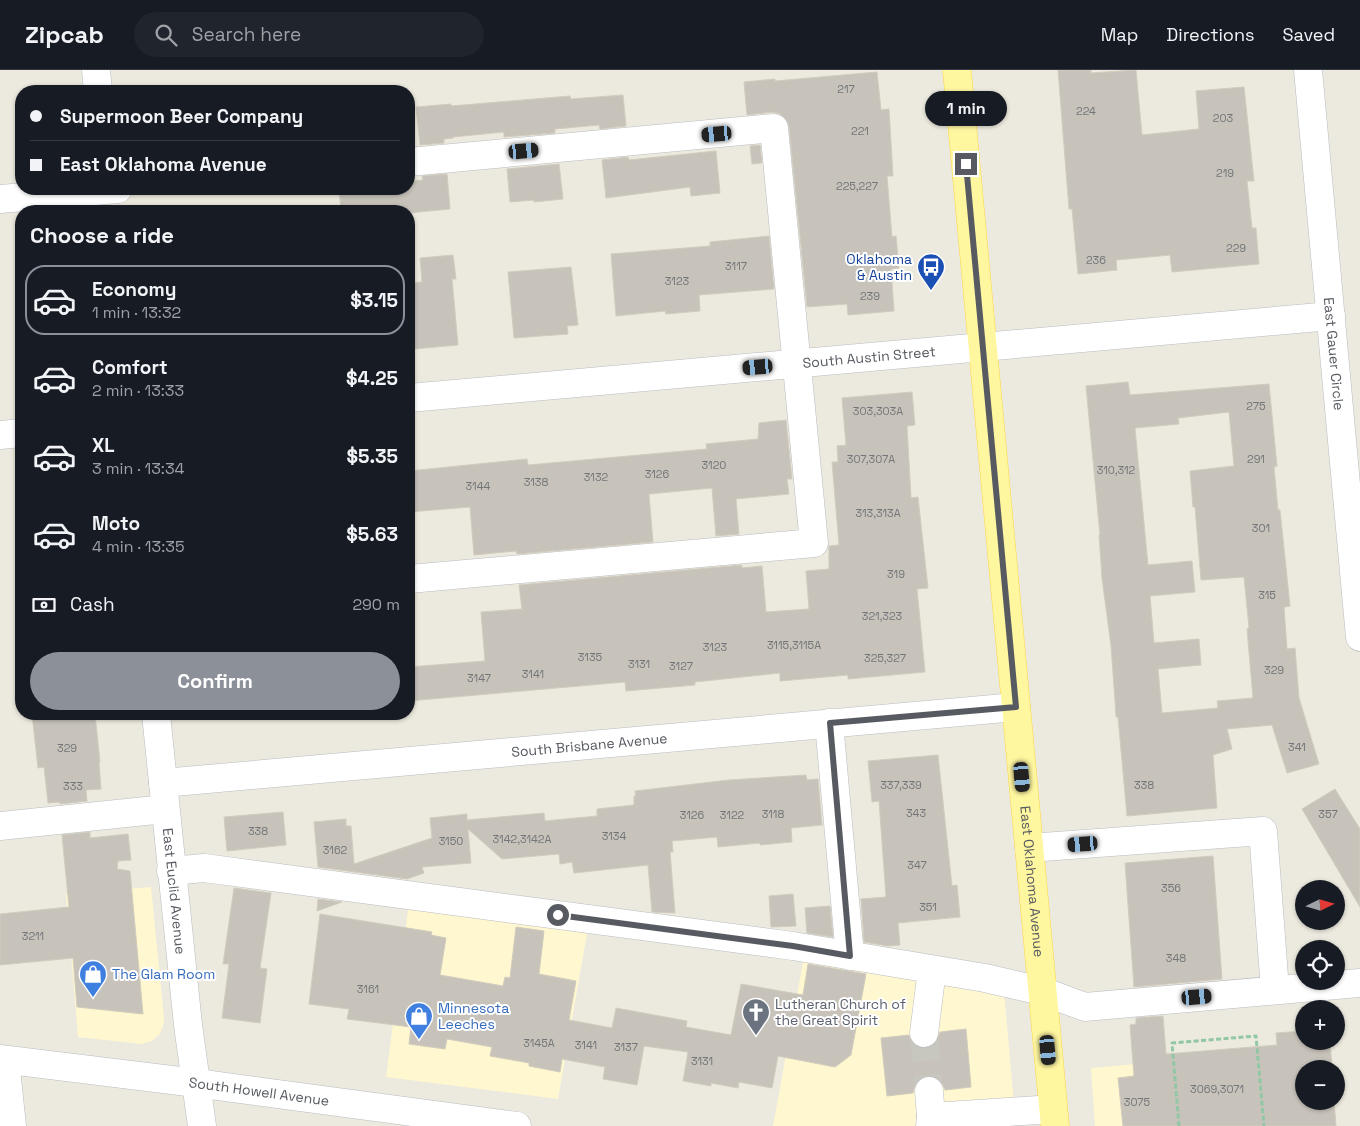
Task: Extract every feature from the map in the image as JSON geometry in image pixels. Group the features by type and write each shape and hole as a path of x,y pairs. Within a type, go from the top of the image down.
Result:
{"main road":[{"name":"East Oklahoma Avenue","path":"957,70 1054,1117"}],"street":[{"path":"96,70 97,85"},
{"name":"East Gauer Circle","path":"1308,70 1360,636"},
{"path":"415,161 774,128 814,543 415,578"},
{"path":"0,199 111,195"},
{"name":"South Austin Street","path":"415,397 1331,316"},
{"path":"0,435 15,434"},
{"name":"South Brisbane Avenue","path":"0,826 164,796 830,723 1016,707"},
{"name":"East Euclid Avenue","path":"157,720 188,1025 202,1126"},
{"path":"830,723 850,956"},
{"path":"1029,848 1263,831 1275,990"},
{"path":"171,871 204,868 793,946 984,978 1042,991 1084,1007 1360,983"},
{"path":"924,1033 932,970"},
{"path":"3,1060 12,1126"},
{"name":"South Howell Avenue","path":"3,1060 196,1083 517,1126"},
{"path":"930,1111 1054,1117"}],"path":[{"path":"1180,1126 1172,1043 1256,1036 1264,1126"}],"shaded area":[{"path":"151,887 164,1018 163,1027 159,1035 152,1041 142,1044 78,1037 66,894"},
{"path":"409,903 588,928 558,1099 386,1077"},
{"path":"804,957 1004,992 1016,1126 773,1126"},
{"path":"1170,1061 1177,1126 1095,1126 1091,1068"}],"building":[{"path":"1058,70 1091,70 1091,73 1136,70 1142,135 1199,129 1196,91 1244,87 1254,181 1247,181 1252,228 1256,228 1259,264 1172,272 1170,255 1116,260 1117,270 1078,274 1072,209 1069,209"},
{"path":"877,72 881,110 889,109 893,176 887,176 892,237 896,236 899,268 891,269 894,311 848,315 847,304 807,307 789,126 786,119 780,114 773,112 747,115 744,82"},
{"path":"623,95 626,126 600,129 599,125 555,129 555,133 504,137 504,132 453,137 444,139 444,143 420,145 416,107 570,96 571,99"},
{"path":"760,145 762,163 752,164 750,146"},
{"path":"716,151 720,193 691,196 690,187 606,198 602,160 628,157 629,160"},
{"path":"559,164 563,199 510,202 507,169"},
{"path":"447,174 450,209 415,212 415,205 340,205 340,195 415,195 415,181 423,180 422,176"},
{"path":"769,236 774,289 699,295 700,311 666,314 665,311 616,316 611,254 710,246 710,242"},
{"path":"453,255 456,279 452,279 458,345 415,349 415,283 422,282 420,258"},
{"path":"571,267 578,325 567,326 568,334 514,338 508,272"},
{"path":"1128,382 1130,395 1269,384 1277,466 1274,467 1278,510 1280,510 1290,606 1284,607 1287,649 1295,648 1299,698 1319,764 1287,773 1272,725 1227,729 1232,749 1213,755 1217,808 1127,816 1118,717 1116,717 1111,646 1102,578 1100,535 1086,386","holes":["1229,412 1234,466 1190,471 1201,580 1244,577 1253,698 1217,701 1218,708 1162,713 1158,669 1201,665 1199,639 1154,643 1150,596 1195,592 1192,561 1148,565 1135,428 1179,424 1178,418"]},
{"path":"912,392 915,425 907,426 911,498 918,497 928,588 917,589 925,672 848,679 848,675 780,681 780,673 695,682 695,685 626,691 625,682 415,700 415,667 485,661 481,612 522,609 519,585 742,565 742,568 762,566 766,612 809,609 806,571 829,569 829,546 839,545 832,462 838,462 837,446 846,445 842,398"},
{"path":"786,420 792,479 787,479 789,494 736,499 739,534 716,536 712,488 649,494 653,542 517,554 516,551 474,555 470,507 415,512 415,470 527,459 528,465 707,449 706,444 758,439 759,423"},
{"path":"33,720 96,720 101,789 86,790 87,801 60,804 60,802 48,803 44,767 38,768"},
{"path":"938,755 952,886 957,885 960,917 898,923 900,945 888,946 864,942 861,899 886,897 879,801 872,802 868,761"},
{"path":"806,775 807,780 818,779 822,825 791,828 792,842 718,847 717,837 672,841 673,852 670,852 675,913 652,912 648,865 574,873 572,862 560,864 559,854 502,859 468,829 471,863 422,867 424,873 407,879 318,867 314,822 346,819 346,826 351,826 354,864 432,838 430,818 467,814 467,820 544,813 545,821 597,816 597,809 634,805 635,791 729,780"},
{"path":"1335,789 1360,829 1360,907 1345,880 1302,809"},
{"path":"283,812 286,845 227,851 224,817"},
{"path":"90,832 90,838 128,834 131,860 118,861 117,869 130,871 143,1014 77,1007 73,958 0,965 0,914 69,907 62,835"},
{"path":"1213,856 1222,979 1134,987 1125,863"},
{"path":"234,888 271,893 260,968 267,969 260,1023 222,1018 229,964 223,964"},
{"path":"793,894 796,926 771,927 769,896"},
{"path":"318,899 342,902 317,911"},
{"path":"830,906 833,937 807,933 805,908"},
{"path":"320,914 432,932 431,935 446,938 440,975 503,986 505,977 510,978 516,927 544,931 539,974 576,981 569,1020 612,1028 616,1008 687,1021 686,1027 731,1035 741,984 803,995 808,964 866,974 851,1055 835,1067 778,1056 772,1088 739,1082 738,1088 711,1083 711,1086 683,1081 688,1052 644,1046 637,1085 603,1079 605,1067 562,1059 560,1072 529,1066 529,1063 490,1056 492,1047 447,1039 445,1049 409,1044 411,1027 347,1019 349,1009 309,1004"},
{"path":"1163,1016 1166,1054 1277,1045 1276,1033 1295,1032 1295,1050 1331,1050 1331,1060 1295,1060 1295,1110 1335,1110 1336,1126 1123,1126 1118,1078 1134,1076 1130,1025 1136,1024 1136,1018"},
{"path":"966,1029 971,1087 945,1090 942,1083 936,1077 927,1076 921,1078 915,1084 913,1093 887,1096 881,1038 909,1035 914,1045 930,1048 936,1043 940,1032"}],"tunnel":[{"path":"924,1033 929,1091"}],"place":[{"name":"Oklahoma & Austin","path":"931,291"},
{"name":"The Glam Room","path":"93,998"},
{"name":"Lutheran Church of the Great Spirit","path":"756,1036"},
{"name":"Minnesota Leeches","path":"419,1040"}],"route":[{"path":"558,915 793,946 850,956 830,723 1016,707 966,164"}]}
